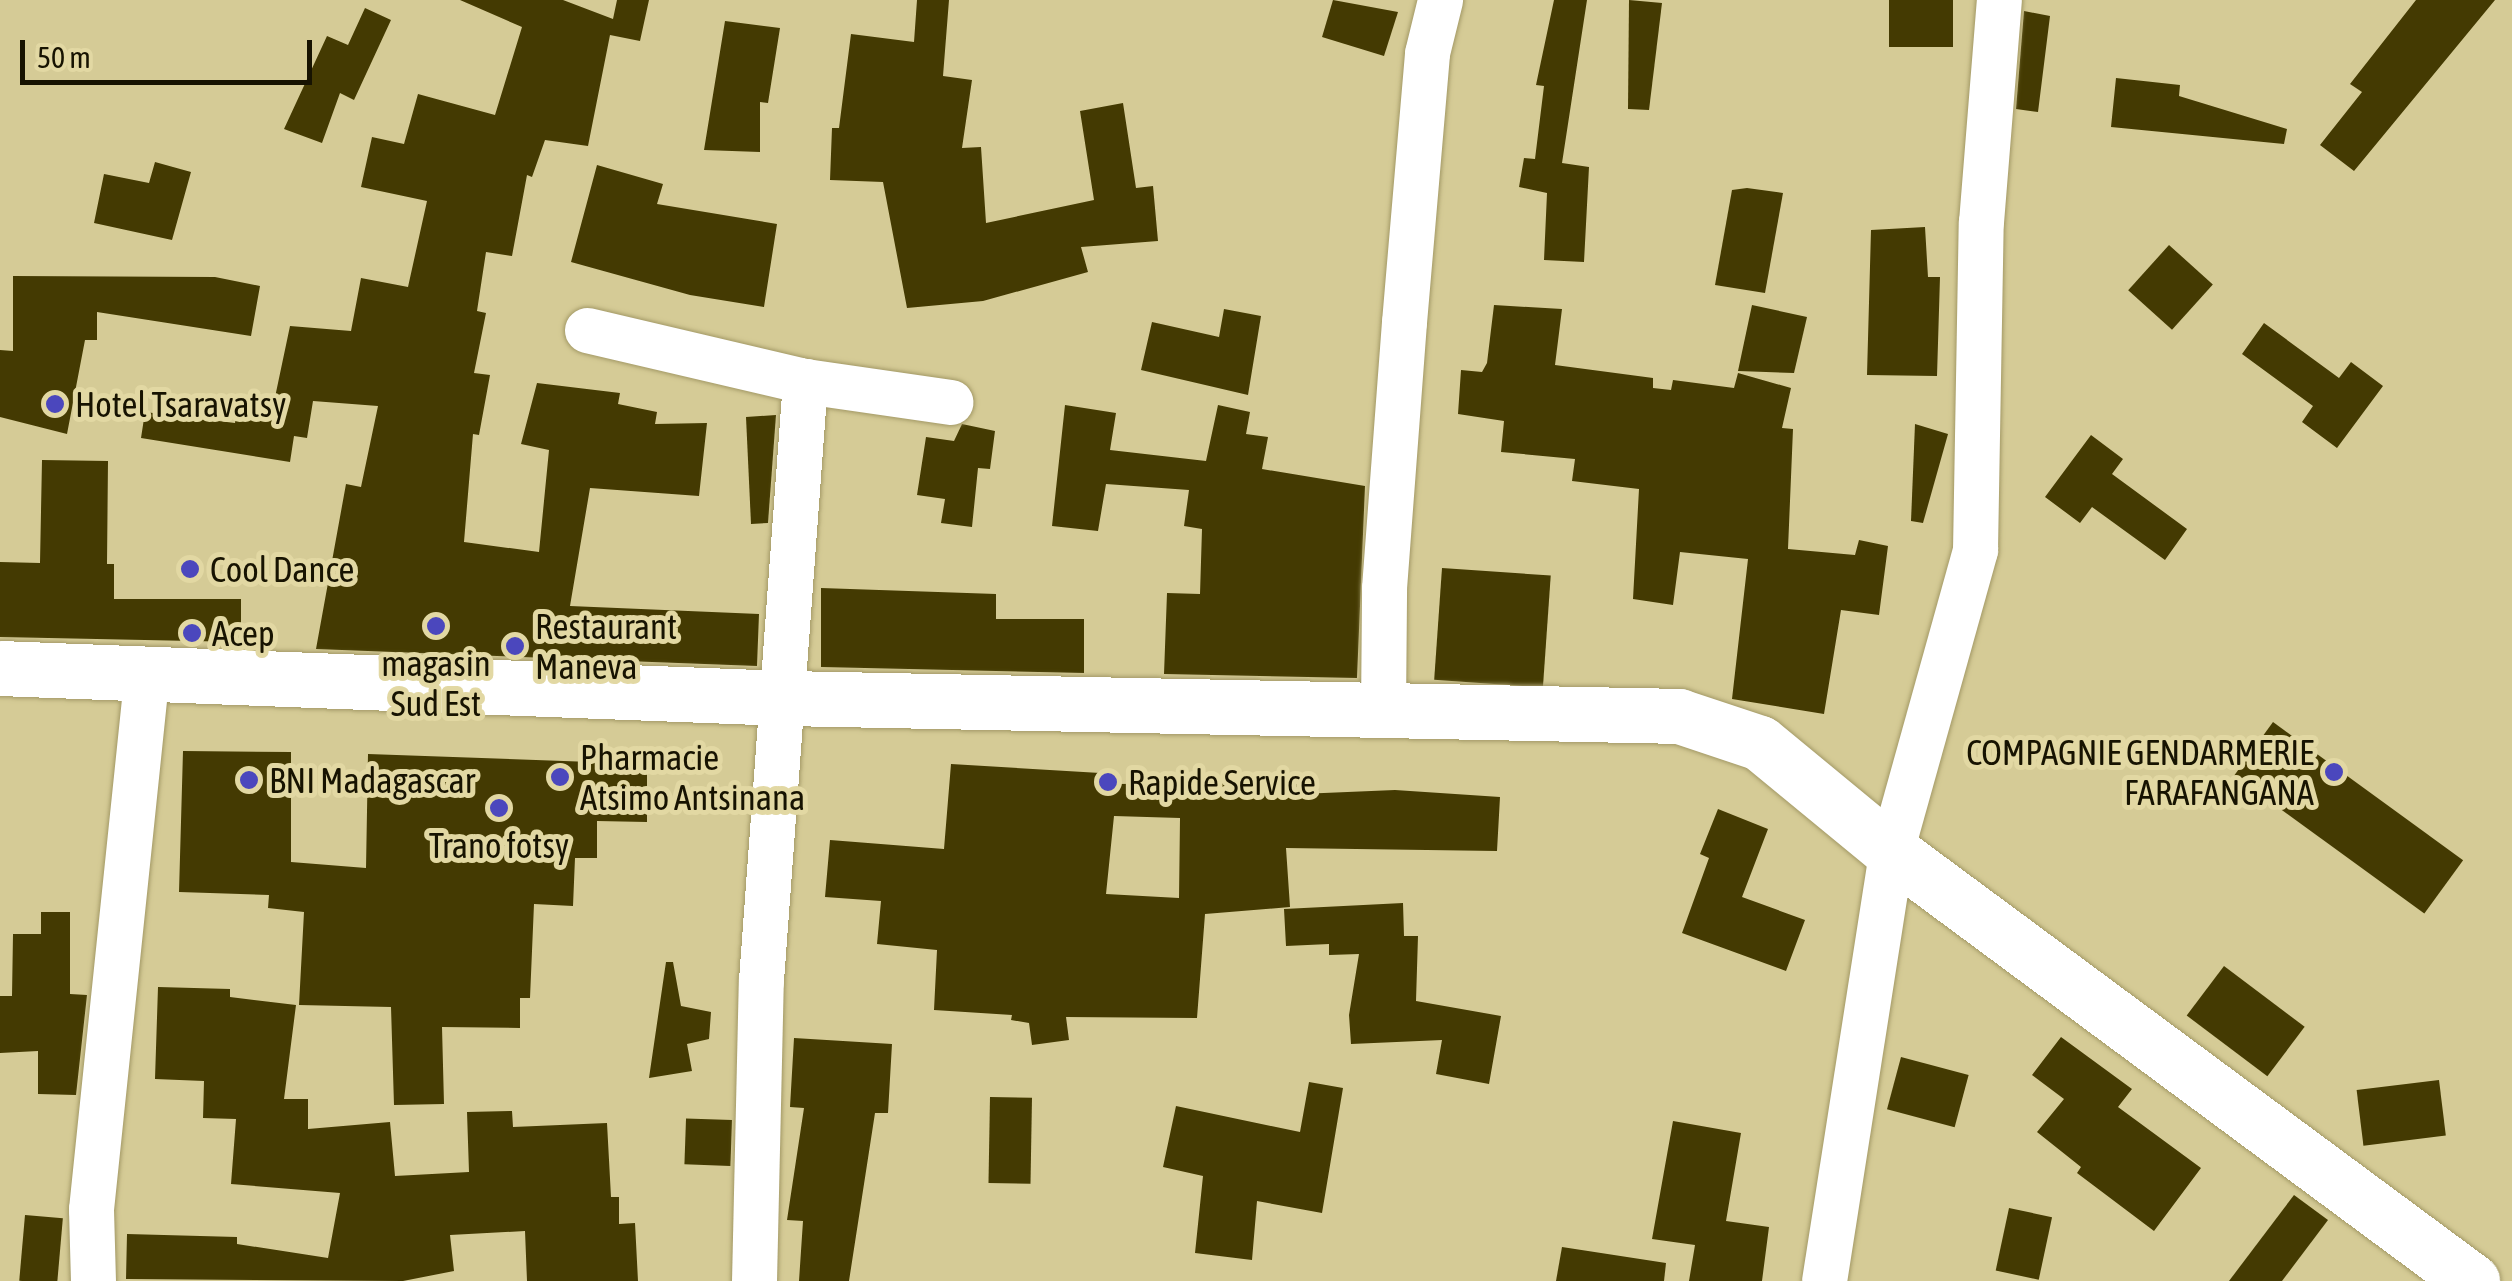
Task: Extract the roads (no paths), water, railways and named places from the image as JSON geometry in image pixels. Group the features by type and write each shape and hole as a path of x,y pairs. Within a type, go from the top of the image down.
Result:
{"main road":[{"path":"0,668 786,698 1679,716 1760,743 1891,852 2472,1281"}],"street":[{"path":"1383,711 1384,588 1405,302 1426,53 1440,0"},
{"path":"1824,1281 1891,852 1975,550 1981,222 1999,0"},
{"path":"587,330 805,381 950,402"},
{"path":"754,1281 762,980 786,698 805,381"},
{"path":"93,1281 92,1209 147,672"}],"place":[{"name":"Hotel Tsaravatsy","path":"55,404"},
{"name":"Cool Dance","path":"190,569"},
{"name":"magasin Sud Est","path":"436,626"},
{"name":"Acep","path":"192,633"},
{"name":"Restaurant Maneva","path":"515,646"},
{"name":"COMPAGNIE GENDARMERIE FARAFANGANA","path":"2334,772"},
{"name":"Pharmacie Atsimo Antsinana","path":"560,777"},
{"name":"BNI Madagascar","path":"249,780"},
{"name":"Rapide Service","path":"1108,782"},
{"name":"Trano fotsy","path":"499,808"}]}
